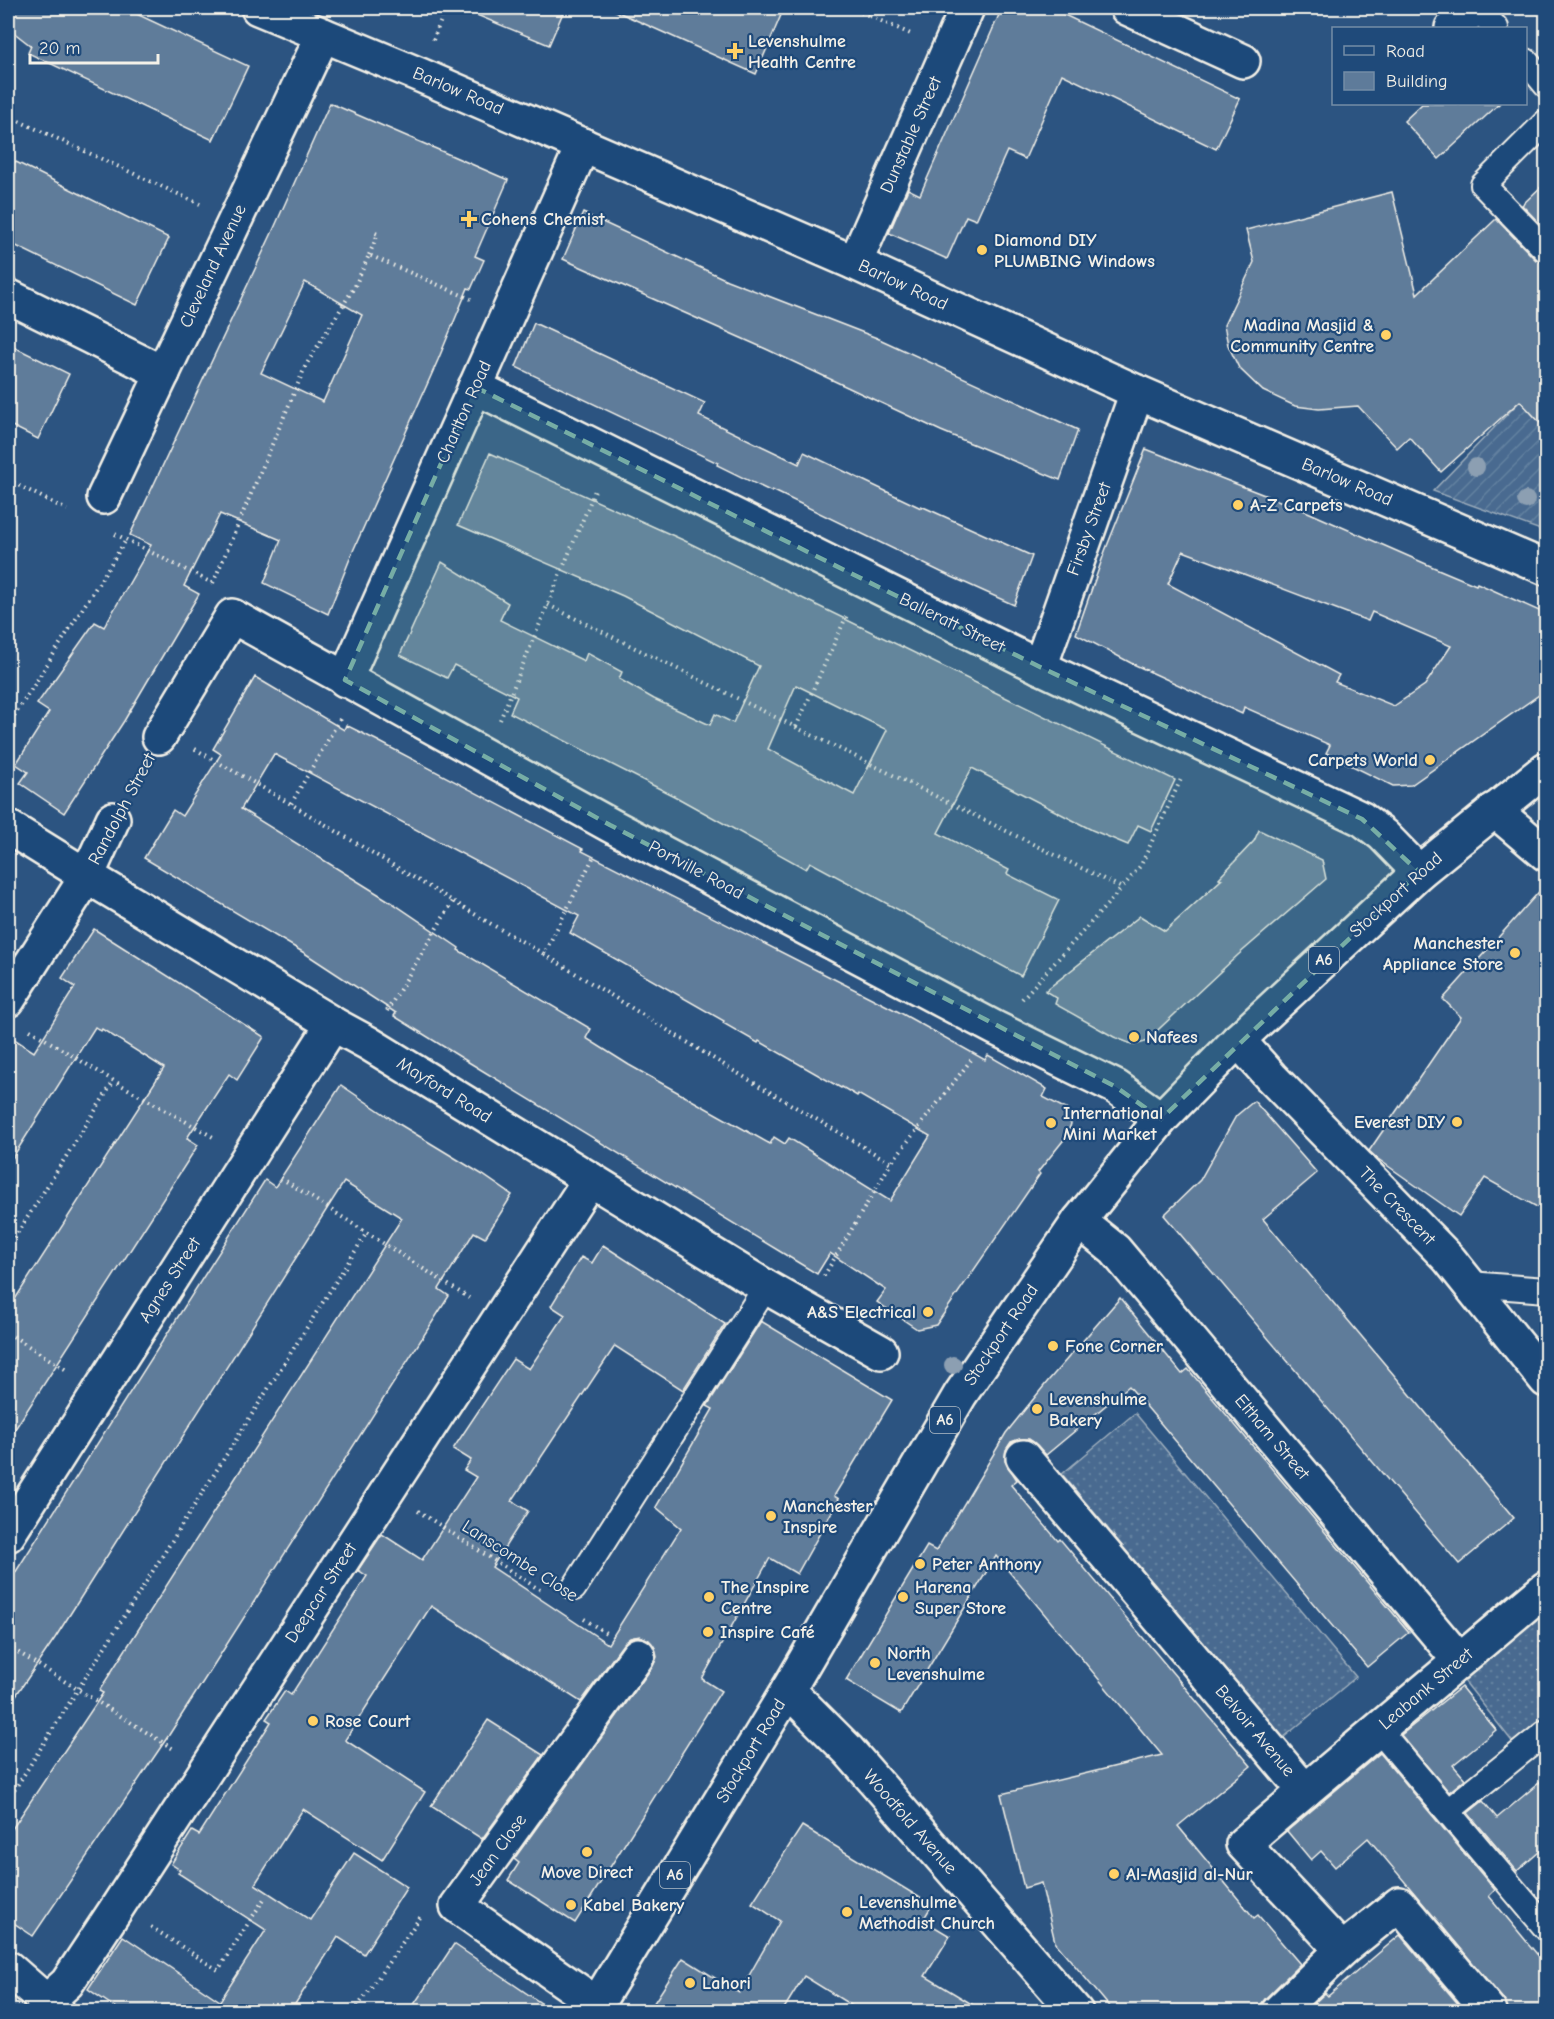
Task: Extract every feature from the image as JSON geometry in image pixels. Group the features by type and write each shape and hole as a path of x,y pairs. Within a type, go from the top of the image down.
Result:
{"main road":[{"name":"Barlow Road","path":"258,8 855,263 1137,392 1546,568"},
{"name":"Dunstable Street","path":"855,263 967,8"},
{"path":"1127,8 1244,61"},
{"path":"1453,27 1476,8"},
{"name":"Cleveland Avenue","path":"104,497 323,35"},
{"name":"Charlton Road","path":"352,683 475,387 583,145"},
{"path":"8,296 163,373"},
{"name":"Balleratt Street","path":"475,387 1040,667 1362,819 1383,835 1419,872"},
{"name":"Firsby Street","path":"1040,667 1137,392"},
{"path":"161,734 232,616"},
{"name":"Portville Road","path":"232,616 610,825 995,1028 1116,1087 1161,1119"},
{"name":"Stockport Road","path":"595,2008 788,1690 960,1395 1078,1221 1161,1119 1238,1041 1419,872 1546,769"},
{"path":"1494,810 1546,854"},
{"name":"Randolph Street","path":"15,1012 87,876 113,819"},
{"name":"Mayford Road","path":"8,826 766,1287 881,1352"},
{"name":"Agnes Street","path":"8,1535 333,1024"},
{"name":"The Crescent","path":"1238,1041 1449,1259 1546,1380"},
{"name":"Deepcar Street","path":"53,2006 590,1179"},
{"name":"Eltham Street","path":"1078,1221 1114,1250 1460,1660"},
{"name":"Belvoir Avenue","path":"1023,1456 1305,1791 1243,1844 1342,1950"},
{"name":"Leabank Street","path":"1305,1791 1460,1660 1544,1595"},
{"name":"Jean Close","path":"457,1906 638,1655"},
{"name":"Woodfold Avenue","path":"788,1690 848,1750 1076,2012"},
{"path":"1278,2012 1342,1950 1399,1904 1490,2012"},
{"path":"457,1906 595,2008"},
{"path":"8,1968 53,2006"}],"lane":[{"path":"1476,8 1495,27"},
{"path":"1527,63 1546,85"},
{"path":"1546,122 1482,185 1546,250"},
{"path":"1470,1284 1546,1290"},
{"path":"574,1588 766,1287"},
{"path":"1378,1729 1546,1928"},
{"path":"1448,1811 1546,1732"}],"path":[{"path":"850,8 947,51"},
{"path":"870,16 873,8"},
{"path":"8,116 235,220"},
{"path":"213,584 306,365 355,286 378,234 373,232"},
{"path":"369,255 507,314"},
{"path":"485,757 610,454"},
{"path":"8,480 70,512 81,494 104,497"},
{"path":"108,531 221,587 232,616"},
{"path":"8,726 126,540"},
{"path":"796,727 864,580"},
{"path":"548,605 1122,888"},
{"path":"291,804 352,683"},
{"path":"161,734 291,804 891,1163"},
{"name":"Randolph Street","path":"113,819 161,734"},
{"path":"806,1308 891,1163 995,1028 1141,865 1198,741"},
{"path":"544,954 610,825"},
{"path":"368,1043 453,901"},
{"path":"15,1012 114,1082 248,1157 500,1318"},
{"path":"8,1248 114,1082"},
{"path":"8,1800 366,1234"},
{"path":"8,1333 99,1391"},
{"name":"Lanscombe Close","path":"388,1491 543,1592"},
{"name":"Lanscombe Close","path":"583,1618 638,1655"},
{"path":"8,1646 170,1747 205,1772"},
{"path":"354,2012 437,1893 457,1906"},
{"path":"118,1906 218,1970 264,1899"}],"highlighted area":[{"path":"475,387 1040,667 1362,819 1419,872 1161,1119 1116,1087 610,825 345,680"}],"shaded area":[{"path":"1520,401 1546,429 1546,532 1433,491"},
{"path":"1135,1413 1356,1677 1283,1738 1062,1474"},
{"path":"1540,1615 1546,1623 1546,1726 1518,1749 1462,1678"}],"building":[{"path":"8,8 124,8 248,66 213,140 28,53 31,46 8,28"},
{"path":"460,8 565,8 549,45"},
{"name":"Levenshulme Health Centre","path":"609,8 784,8 756,74"},
{"path":"1002,8 1050,8 1240,99 1216,149 1062,74 1025,159 1007,151 976,220 966,216 947,259 889,233 908,189 920,195"},
{"path":"330,103 508,180 475,256 484,260 471,289 468,288 353,551 328,614 264,583 281,540 220,514 184,586 199,594 124,721 64,813 20,783 28,772 16,764 49,712 37,704 95,622 104,627 151,545 130,535 271,235","holes":["305,282 362,315 323,402 261,373"]},
{"path":"1421,105 1498,105 1439,159 1404,121"},
{"path":"8,158 169,238 137,305 8,242"},
{"path":"1546,182 1546,230 1522,205"},
{"name":"Madina Masjid & Community Centre","path":"1392,192 1417,294 1496,219 1536,260 1546,264 1546,429 1520,401 1441,472 1409,437 1397,448 1358,406 1319,409 1295,406 1263,391 1239,368 1228,345 1224,325 1254,262 1246,230"},
{"path":"583,213 727,280 877,338 1078,430 1060,480 941,431 766,349 563,259"},
{"path":"534,323 705,403 699,416 799,464 804,452 921,508 921,506 1032,556 1014,605 772,490 772,492 717,465 718,463 516,367"},
{"path":"8,344 69,374 38,439 8,424"},
{"path":"1146,449 1303,510 1546,614 1546,690 1411,785 1393,786 1326,753 1330,745 1244,707 1242,714 1131,663 1076,634 1105,551","holes":["1183,551 1368,621 1372,612 1451,646 1425,685 1394,706 1335,682 1339,675 1168,584"]},
{"path":"490,453 683,540 1175,780 1151,831 1138,825 1128,845 1092,830 972,768 938,833 1009,870 1007,874 1059,900 1021,976 810,862 806,869 676,797 510,713 517,697 454,665 447,678 400,655 442,562 508,603 500,620 584,661 587,653 622,672 619,679 654,699 710,725 715,714 733,723 759,666 623,596 458,525","holes":["796,685 887,730 854,795 768,749"]},
{"path":"255,677 344,730 346,725 376,740 583,849 582,851 899,1012 985,1060 988,1055 1047,1089 1043,1097 1068,1110 1071,1124 1066,1137 1038,1172 1040,1174 936,1325 917,1329 877,1302 886,1290 830,1253 817,1274 394,1016 396,1013 306,954 144,858 173,810 182,816 221,754 213,749","holes":["274,754 579,916 570,933 724,1021 723,1023 758,1043 759,1041 841,1088 857,1096 858,1094 930,1136 890,1201 789,1138 785,1144 774,1137 770,1144 629,1065 586,1038 591,1029 458,950 459,948 391,902 241,809"]},
{"path":"1259,830 1322,860 1326,879 1238,955 1145,1042 1134,1045 1114,1037 1055,1004 1057,998 1045,991 1140,916 1165,931 1222,879 1219,878 1254,841"},
{"path":"1546,884 1546,1212 1485,1178 1459,1216 1369,1151 1461,1017 1443,999"},
{"path":"94,929 264,1037 237,1080 229,1074 187,1138 198,1145 8,1440 8,1310 164,1068 102,1029 101,1031 95,1027 8,1165 8,1035 34,1052 75,987 62,978"},
{"path":"341,1085 512,1195 485,1238 474,1232 439,1289 449,1296 169,1735 33,1936 8,1919 8,1835 103,1693 99,1691 402,1218 344,1182 55,1638 8,1707 8,1584 265,1180 275,1187"},
{"path":"1254,1101 1317,1173 1263,1219 1514,1518 1459,1564 1164,1215 1200,1180 1236,1116"},
{"path":"603,1245 725,1324 683,1390 615,1346 512,1501 528,1511 492,1567 608,1644 681,1528 656,1507 713,1409 707,1406 761,1321 892,1400 834,1496 839,1499 797,1574 770,1558 702,1679 721,1691 575,1923 508,1880 519,1863 514,1859 653,1666 657,1657 655,1648 649,1640 640,1636 630,1638 623,1644 581,1702 431,1606 345,1740 425,1792 382,1860 303,1809 255,1884 310,1920 354,1853 407,1887 364,1954 338,1937 290,2012 122,2012 88,1989 123,1936 220,2001 266,1930 178,1873 180,1870 171,1864 192,1831 199,1835 271,1722 266,1719 285,1691 291,1695 367,1576 358,1570 382,1534 422,1560 476,1477 464,1470 471,1460 453,1449 513,1359 529,1369 565,1315 551,1306 581,1257 592,1263"},
{"path":"1120,1298 1182,1374 1188,1369 1409,1632 1367,1667 1129,1386 1046,1455 1029,1439 1011,1442 1006,1450 1005,1461 1017,1480 1011,1485 1058,1541 1060,1539 1251,1766 1178,1826 1254,1918 1258,1915 1300,1964 1265,1999 1260,2006 1260,2012 1114,2012 1055,1942 1041,1883 1024,1888 1001,1794 1162,1755 996,1556 901,1713 846,1680 927,1546 936,1551 1006,1433"},
{"path":"1461,1687 1496,1730 1453,1765 1465,1779 1449,1792 1401,1735"},
{"path":"488,1720 543,1755 482,1839 431,1806"},
{"path":"1380,1753 1495,1890 1489,1896 1546,1965 1546,2012 1508,2012 1504,2000 1368,1838 1335,1867 1321,1851 1311,1860 1287,1831"},
{"path":"1546,1777 1546,1846 1517,1871 1468,1813 1483,1801 1497,1818"},
{"name":"Levenshulme Methodist Church","path":"802,1826 932,1905 923,1920 950,1936 925,1976 985,2012 862,2012 804,1976 782,2012 648,2012 683,1958 739,1993 780,1921 752,1903"},
{"path":"1400,1935 1465,2012 1305,2012 1325,1993 1328,1996"},
{"path":"454,1944 554,2012 409,2012"}],"place":[{"name":"Levenshulme Health Centre","path":"735,51"},
{"name":"Cohens Chemist","path":"469,219"},
{"name":"Diamond DIY PLUMBING Windows","path":"982,250"},
{"name":"Madina Masjid & Community Centre","path":"1386,335"},
{"name":"A-Z Carpets","path":"1238,505"},
{"name":"Carpets World","path":"1430,760"},
{"name":"Manchester Appliance Store","path":"1515,953"},
{"name":"Nafees","path":"1134,1037"},
{"name":"Everest DIY","path":"1457,1122"},
{"name":"International Mini Market","path":"1051,1123"},
{"name":"A&S Electrical","path":"928,1312"},
{"name":"Fone Corner","path":"1053,1346"},
{"name":"Levenshulme Bakery","path":"1037,1409"},
{"name":"Manchester Inspire","path":"771,1516"},
{"name":"Peter Anthony","path":"920,1564"},
{"name":"The Inspire Centre","path":"709,1597"},
{"name":"Harena Super Store","path":"903,1597"},
{"name":"Inspire Café","path":"708,1632"},
{"name":"North Levenshulme","path":"875,1663"},
{"name":"Rose Court","path":"313,1721"},
{"name":"Move Direct","path":"587,1852"},
{"name":"Al-Masjid al-Nur","path":"1114,1874"},
{"name":"Kabel Bakery","path":"571,1905"},
{"name":"Levenshulme Methodist Church","path":"847,1912"},
{"name":"Lahori","path":"690,1983"}]}
